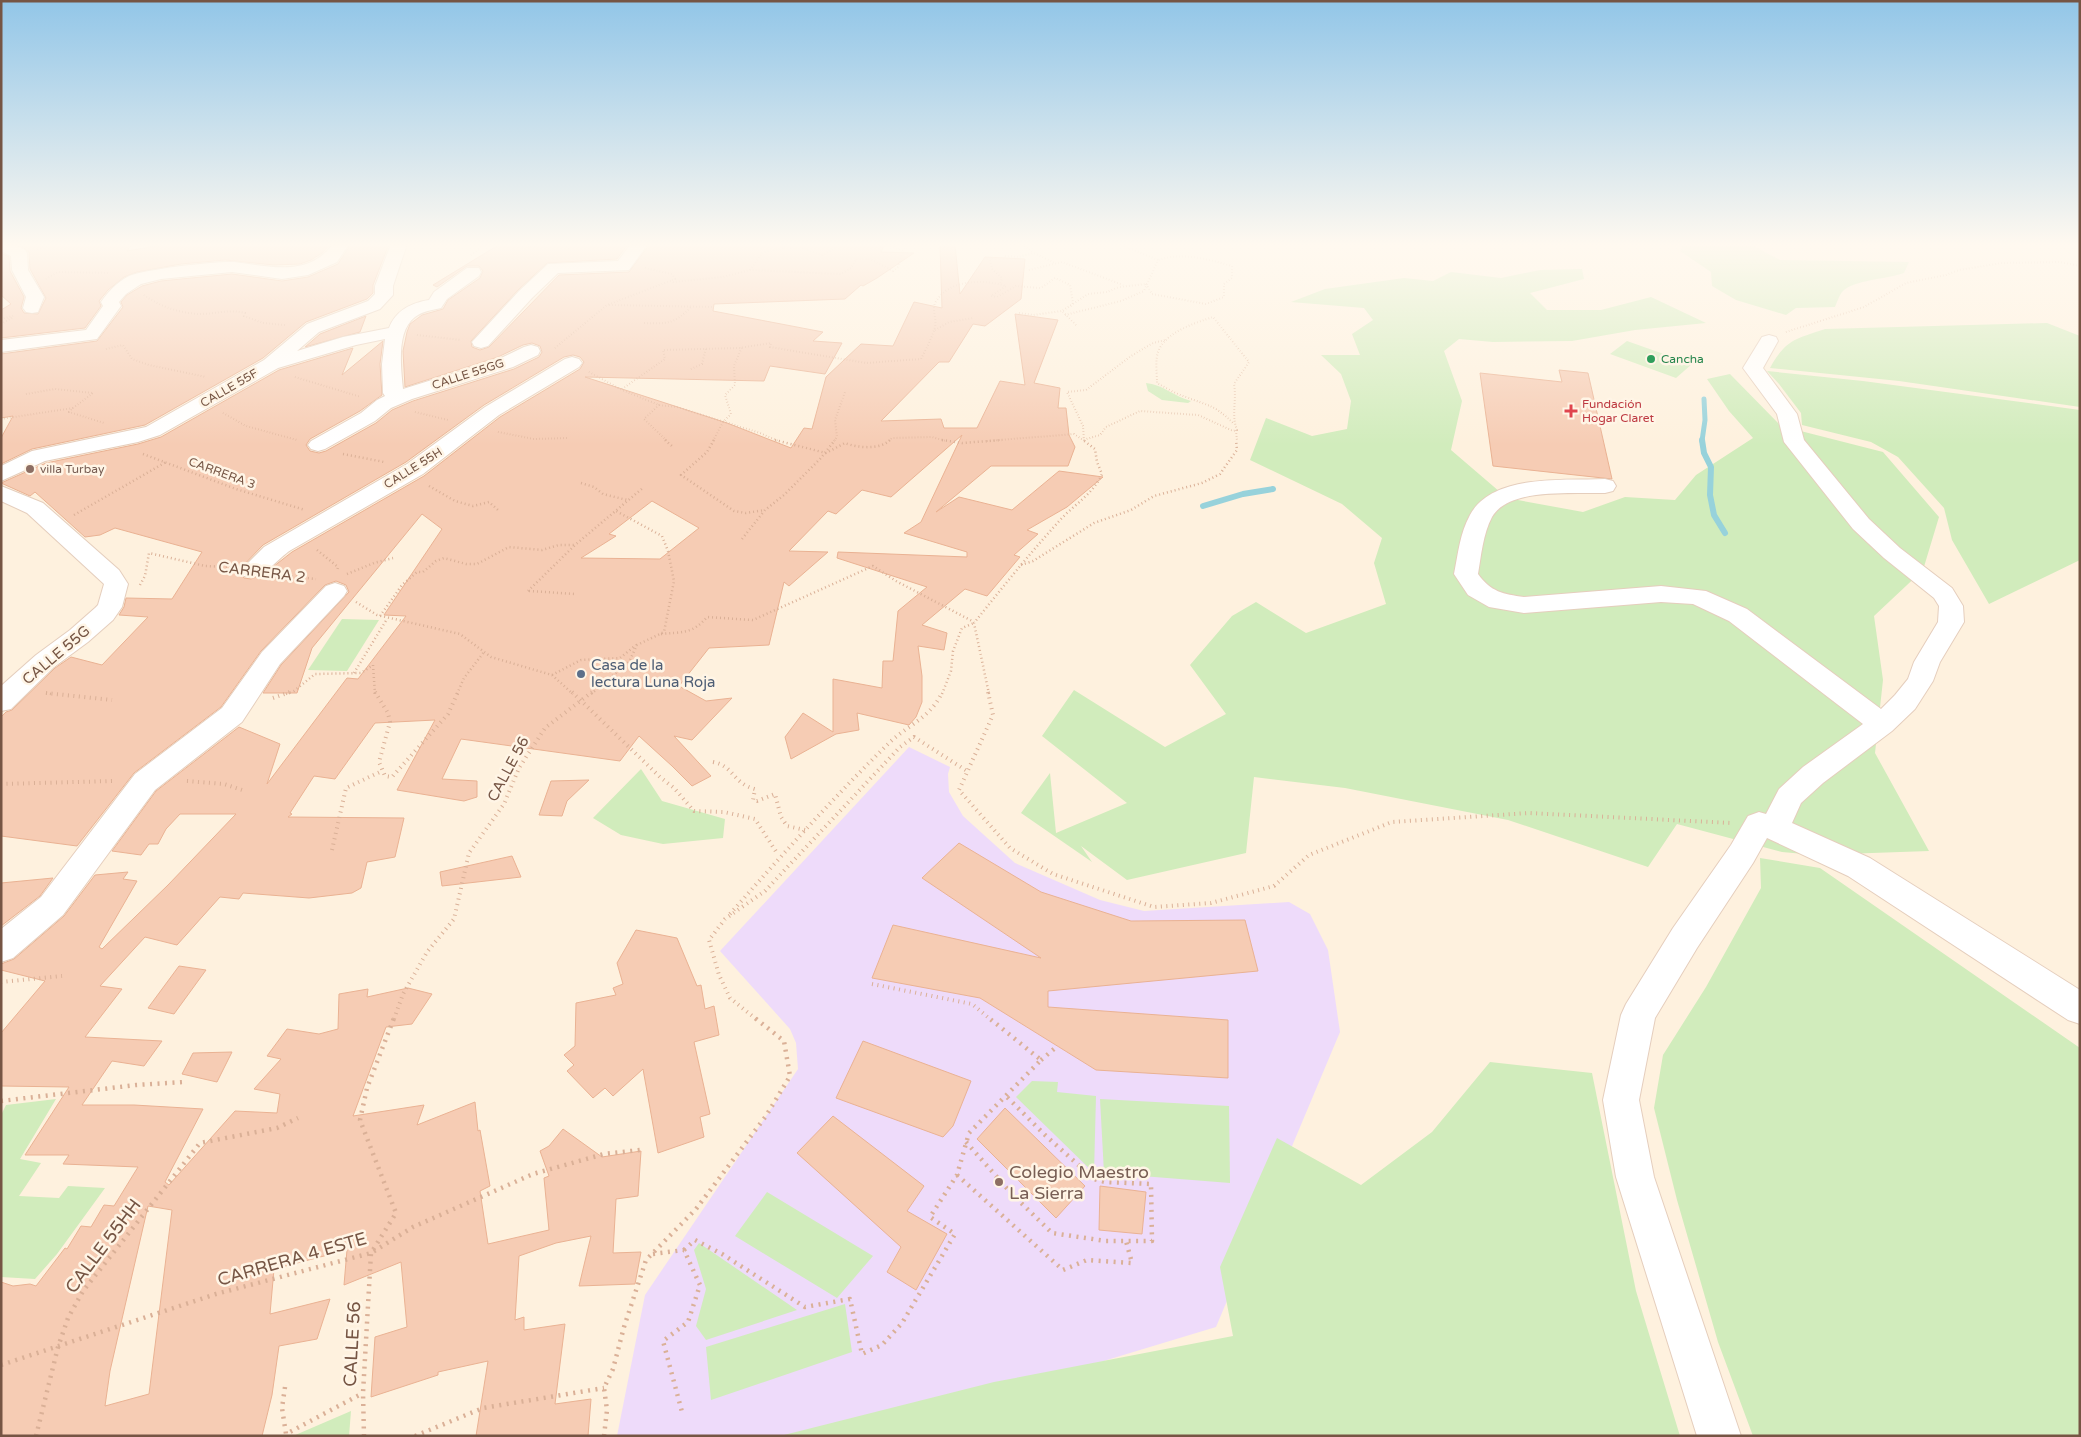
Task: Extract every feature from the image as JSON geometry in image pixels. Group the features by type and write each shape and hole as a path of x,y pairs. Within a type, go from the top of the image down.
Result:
{"street":[{"path":"1,346 88,336 96,332 101,320 108,311"},
{"name":"CALLE 55F","path":"5,472 40,456 138,436 153,431 271,364 313,328 358,311"},
{"path":"405,395 393,393 392,344 394,333 408,313 412,311"},
{"path":"481,342 508,311"},
{"path":"271,364 312,354 353,339 376,334 394,333"},
{"path":"1719,1436 1635,1177 1621,1100 1638,1015 1685,938 1742,854 1767,826 1789,796 1813,775 1882,724 1904,702 1920,681 1927,662 1951,622 1951,606 1943,593 1892,553 1861,524 1806,454 1794,442 1787,414 1753,368 1775,337"},
{"name":"CALLE 55GG","path":"405,395 540,352"},
{"name":"CALLE 55H","path":"252,571 272,552 415,469 441,452 492,411 572,364"},
{"path":"318,445 361,421 384,404 405,395"},
{"path":"1605,486 1520,490 1493,500 1482,514 1466,574 1477,590 1498,601 1524,605 1661,594 1697,597 1738,615 1882,724"},
{"path":"1,493 35,508 110,575 116,584 110,607"},
{"path":"1,948 52,906 146,782 232,715 271,658 336,586"},
{"name":"CALLE 55G","path":"7,696 45,661 79,636 110,607"},
{"path":"1767,826 1859,867 2080,1009"}],"path":[{"path":"182,311 192,314 215,311"},
{"path":"238,311 244,313 244,316 258,321 293,326"},
{"path":"540,352 598,311"},
{"path":"644,323 671,324 678,321 687,311"},
{"path":"622,390 665,359 663,350 742,347 771,343 770,347 826,358 866,363 920,358 934,331 937,319 935,311"},
{"path":"1062,311 1076,325"},
{"path":"1019,313 1033,315 1062,311"},
{"path":"1065,315 1081,311"},
{"path":"1775,337 1849,311"},
{"path":"1021,565 1033,561 1094,523 1131,510 1154,496 1202,484 1220,474 1237,450 1237,430 1232,416 1236,394 1234,384 1249,362 1218,321 1213,317 1199,321 1131,356 1086,390 1067,392 1084,426 1083,440"},
{"path":"934,331 949,322 973,318"},
{"path":"88,336 81,352 123,345 132,359 149,365 212,377 236,384"},
{"path":"1165,340 1158,351 1157,383 1184,397 1209,404 1224,414 1234,424"},
{"path":"742,347 734,367 733,378 735,385 725,395 731,414 723,422 707,452 681,475 734,511 746,513 765,510"},
{"path":"691,370 702,364 706,348"},
{"path":"572,364 622,390 659,405 677,407 760,433 780,442 826,452 832,452 845,443 856,448 886,444 892,438 932,436 962,443 1074,434 1095,449 1097,462 1102,474 1098,486 1067,513 1021,565 974,623 962,628 953,651 951,671 939,702 921,720 890,742 805,830 709,940 719,975 730,998 784,1041 790,1076 766,1116 696,1209 646,1260 624,1327 613,1369 604,1388 608,1410 604,1436"},
{"path":"26,394 62,389 93,393 69,412"},
{"path":"742,539 765,510 784,495 826,452 837,437 835,420 845,392"},
{"path":"659,405 644,419 673,447"},
{"path":"1,419 72,409"},
{"path":"1083,440 1100,435 1106,427 1140,411 1198,415 1221,428 1236,430"},
{"name":"CARRERA 3","path":"110,442 268,500 331,518"},
{"path":"54,525 167,462"},
{"path":"581,483 594,487 604,494 627,500"},
{"path":"575,594 528,591 574,545 644,487"},
{"path":"455,501 473,506 489,502 498,510"},
{"path":"616,511 662,536 668,551 674,581 664,632 660,635"},
{"path":"295,538 308,541 338,567 336,586"},
{"path":"380,616 402,585 417,572 423,572 436,561 444,558 466,564 477,564 508,548 542,550 559,545 574,545"},
{"name":"CARRERA 2","path":"110,607 136,593 145,576 149,553 205,566 232,567 336,586 380,616 460,634 491,657 552,675 674,788 694,811 724,812 755,820 777,853"},
{"path":"356,570 393,558"},
{"path":"552,675 581,660 620,658 637,644 660,635 683,632 700,627 707,617 753,620 873,566 880,573 912,591 958,612 974,623 993,715 959,790 1010,848 1053,874 1154,907 1211,903 1274,886 1309,855 1392,822 1529,813 1767,826"},
{"path":"354,673 383,629 388,618"},
{"name":"CALLE 56","path":"364,1436 364,1393 371,1253 396,1213 360,1120 367,1088 403,994 427,952 454,919 469,853 504,804 519,768 545,728 630,662 637,644"},
{"path":"237,707 294,691 315,674 354,673 360,672 372,665 375,695 388,713 390,722 379,762 385,776 392,777 448,714 464,678 484,652"},
{"path":"7,696 112,700"},
{"path":"725,920 764,891 894,753 914,737 968,771"},
{"path":"712,762 723,763 729,767 731,776 737,782 746,788 755,789 753,800 757,801 775,794 781,817 787,826 805,830"},
{"path":"332,850 339,822 339,807 346,788 382,771"},
{"path":"1,982 62,976"},
{"path":"872,984 972,1004 1041,1060"},
{"path":"652,1254 684,1250 695,1240 722,1254 805,1307 850,1299 862,1354 882,1345 902,1323 955,1234 930,1216 957,1175 969,1133 1005,1095 1054,1049"},
{"path":"1,1101 136,1085 184,1082"},
{"path":"966,1142 1012,1194 1052,1233 1106,1241 1152,1241 1152,1184 1105,1182 1094,1179 1045,1135 1005,1095"},
{"name":"CALLE 55HH","path":"36,1436 58,1347 68,1318 83,1291 200,1143 277,1128 298,1118"},
{"name":"CARRERA 4 ESTE","path":"1,1365 216,1294 371,1253 413,1227 532,1174 604,1154 640,1150"},
{"path":"957,1175 1063,1270 1087,1260 1132,1263 1126,1241"},
{"path":"682,1412 663,1341 688,1322 700,1285 684,1250"},
{"path":"285,1388 282,1408 284,1435 364,1393"},
{"path":"416,1436 483,1408 604,1388"}],"shaded area":[{"name":"Colegio Maestro La Sierra","path":"909,747 950,767 948,774 949,792 963,816 1015,863 1100,900 1144,911 1289,902 1310,914 1328,950 1340,1032 1216,1327 856,1436 617,1436 645,1295 798,1069 796,1043 790,1029 720,951"}],"green space":[{"path":"1366,311 1681,311 1706,323 1635,330 1572,341 1493,342 1459,339 1444,351 1462,401 1451,450 1507,498 1583,512 1625,497 1675,500 1696,475 1753,438 1729,411 1707,379 1730,374 1781,426 1883,452 1939,517 1923,570 1874,616 1883,680 1875,753 1929,851 1815,855 1782,852 1677,824 1648,867 1508,820 1345,788 1254,777 1246,853 1127,880 1081,846 1092,862 1021,813 1050,773 1056,833 1127,803 1042,736 1074,690 1165,747 1226,714 1190,665 1232,616 1256,602 1306,633 1386,604 1374,563 1382,538 1342,504 1250,460 1266,418 1312,436 1347,429 1351,401 1341,374 1321,355 1360,355 1352,334 1373,320"},
{"path":"1773,311 1792,311 1786,315"},
{"path":"2047,323 2080,336 2080,407 1899,381 1770,368 1781,351 1793,341 1825,329"},
{"name":"Cancha","path":"1627,341 1692,364 1676,378 1610,354"},
{"path":"1767,371 1863,381 2080,410 2080,560 1989,604 1952,540 1944,508 1898,457 1871,442 1802,425 1801,413"},
{"path":"1146,383 1158,386 1191,401 1188,403 1162,400 1148,391"},
{"path":"342,619 379,620 347,671 308,670"},
{"path":"641,769 662,801 725,819 723,838 663,844 621,835 593,818"},
{"path":"1760,858 1820,868 2080,1048 2080,1436 1753,1436 1718,1342 1677,1200 1654,1108 1663,1055 1706,987 1761,888"},
{"path":"1490,1062 1592,1073 1636,1291 1680,1436 780,1436 994,1382 1233,1336 1220,1267 1277,1138 1361,1185 1432,1132"},
{"path":"1032,1081 1058,1082 1057,1092 1096,1096 1094,1173 1016,1097"},
{"path":"56,1099 20,1159 41,1163 19,1196 59,1198 68,1186 105,1188 57,1254 35,1279 1,1277 1,1115 6,1105"},
{"path":"1100,1099 1229,1106 1230,1183 1104,1173"},
{"path":"767,1192 873,1256 837,1298 735,1236"},
{"path":"699,1243 797,1310 706,1340 696,1326 706,1289 694,1250"},
{"path":"845,1304 852,1352 711,1400 706,1347"},
{"path":"351,1411 349,1436 293,1436"}],"building":[{"path":"1,311 23,311 24,313 38,314 39,311 97,311 85,328 1,338"},
{"path":"120,311 335,311 306,322 263,358 145,425 32,449 1,464 1,438 13,416 1,418 1,354 97,341"},
{"path":"436,311 499,311 471,341 472,347 480,350 489,347 524,311 713,311 823,332 813,341 842,343 825,374 770,366 764,381 585,377 727,423 791,448 804,428 812,429 826,377 861,344 893,346 910,311 1005,311 985,326 973,324 949,362 939,362 881,421 941,419 944,428 977,428 1000,381 1025,385 1015,314 1058,320 1034,383 1060,388 1058,408 1066,408 1069,435 1075,447 1068,466 991,466 936,512 959,497 1012,510 1059,471 1103,477 1067,507 1027,530 1038,534 1014,555 1020,557 987,596 965,589 922,625 947,633 944,650 918,646 922,676 922,702 916,717 909,725 857,713 859,730 836,734 791,759 785,737 803,713 833,732 833,679 882,688 883,661 893,661 898,611 927,587 837,558 838,552 967,557 967,552 904,533 921,522 962,435 891,497 862,490 836,514 828,511 789,551 828,552 789,586 784,582 769,645 709,648 679,686 706,701 732,698 692,740 674,736 711,776 692,786 639,736 620,761 461,739 442,779 477,781 477,797 464,801 397,790 435,720 375,723 335,779 314,776 290,813 292,814 288,817 404,818 395,857 367,862 361,888 352,893 309,898 243,893 239,899 220,897 177,945 145,937 100,986 122,989 85,1037 162,1041 144,1066 112,1061 82,1105 134,1105 203,1109 165,1182 169,1185 235,1111 277,1113 280,1094 254,1089 281,1059 267,1056 287,1029 319,1034 338,1029 339,994 368,989 367,997 408,988 432,994 412,1024 386,1027 353,1116 424,1105 417,1125 475,1102 478,1131 480,1130 490,1186 480,1191 488,1244 549,1230 544,1178 549,1176 540,1151 549,1146 563,1129 602,1157 641,1151 638,1196 616,1199 613,1253 641,1252 635,1284 579,1286 591,1236 556,1243 519,1256 515,1320 524,1317 524,1330 565,1324 555,1404 591,1399 588,1436 476,1436 488,1361 438,1372 438,1375 371,1397 375,1337 407,1327 401,1262 344,1285 347,1250 274,1269 270,1314 330,1299 317,1339 279,1346 272,1395 262,1436 1,1436 1,1282 13,1286 30,1284 36,1286 65,1248 67,1249 81,1226 91,1227 104,1205 114,1206 138,1167 63,1164 69,1155 25,1155 69,1087 1,1086 1,1033 45,981 1,970 1,964 14,959 64,916 95,875 128,872 123,879 137,881 99,947 102,949 168,885 236,814 180,814 166,829 158,844 149,844 141,855 112,851 156,791 239,727 280,744 267,784 347,678 358,679 406,616 384,615 442,529 422,514 312,648 297,693 263,693 281,665 349,592 346,585 336,581 325,585 261,651 221,707 134,773 77,846 1,836 1,717 6,712 12,710 55,668 71,657 102,665 148,617 119,615 124,607 126,598 172,599 202,552 115,528 100,535 85,537 35,492 30,496 1,483 46,463 138,444 161,437 279,370 353,348 342,375 383,341 380,364 382,395 360,411 310,439 306,445 310,451 319,453 326,451 376,423 392,410 413,401 514,369 539,357 542,352 540,346 532,343 523,345 498,357 405,387 403,351 407,332 410,324 422,315","holes":["573,355 580,357 584,362 580,369 500,417 424,476 292,552 264,574 251,579 244,578 239,572 263,545 406,462 484,405 564,357","652,501 699,528 660,559 581,558 616,536 609,534","148,1206 172,1210 149,1394 105,1406 110,1371"]},
{"path":"366,316 360,332 305,347 320,334"},
{"path":"1559,370 1588,373 1612,479 1493,466 1480,373 1562,382"},
{"path":"589,780 567,801 562,816 539,815 551,781"},
{"path":"959,843 1041,892 1131,921 1245,920 1258,971 1048,991 1048,1007 1228,1020 1228,1078 1096,1070 980,998 872,978 893,925 1041,958 922,878"},
{"path":"512,856 521,877 442,886 440,872"},
{"path":"53,878 40,896 1,926 1,883"},
{"path":"636,930 677,938 697,986 701,985 705,1009 714,1006 719,1035 694,1042 710,1114 700,1117 704,1137 658,1153 643,1069 613,1096 605,1088 593,1098 567,1071 574,1065 564,1055 575,1046 576,1003 616,995 613,988 623,984 617,963"},
{"path":"179,966 206,970 174,1014 148,1008"},
{"path":"863,1041 971,1081 953,1126 943,1137 836,1098"},
{"path":"232,1052 217,1082 182,1074 193,1053"},
{"path":"1005,1108 1085,1186 1056,1218 977,1139"},
{"path":"833,1116 924,1186 907,1211 947,1234 916,1290 887,1272 901,1247 797,1153"},
{"path":"1100,1186 1146,1192 1142,1234 1099,1230"}],"waterway":[{"path":"1702,440 1705,420 1704,399"},
{"path":"1702,440 1704,453 1711,467 1710,495 1714,515 1725,533"},
{"path":"1203,506 1243,494 1273,489"}],"place":[{"name":"Cancha","path":"1651,359"},
{"name":"Fundación Hogar Claret","path":"1571,411"},
{"name":"villa Turbay","path":"30,469"},
{"name":"Casa de la lectura Luna Roja","path":"581,674"},
{"name":"Colegio Maestro La Sierra","path":"999,1182"}]}
